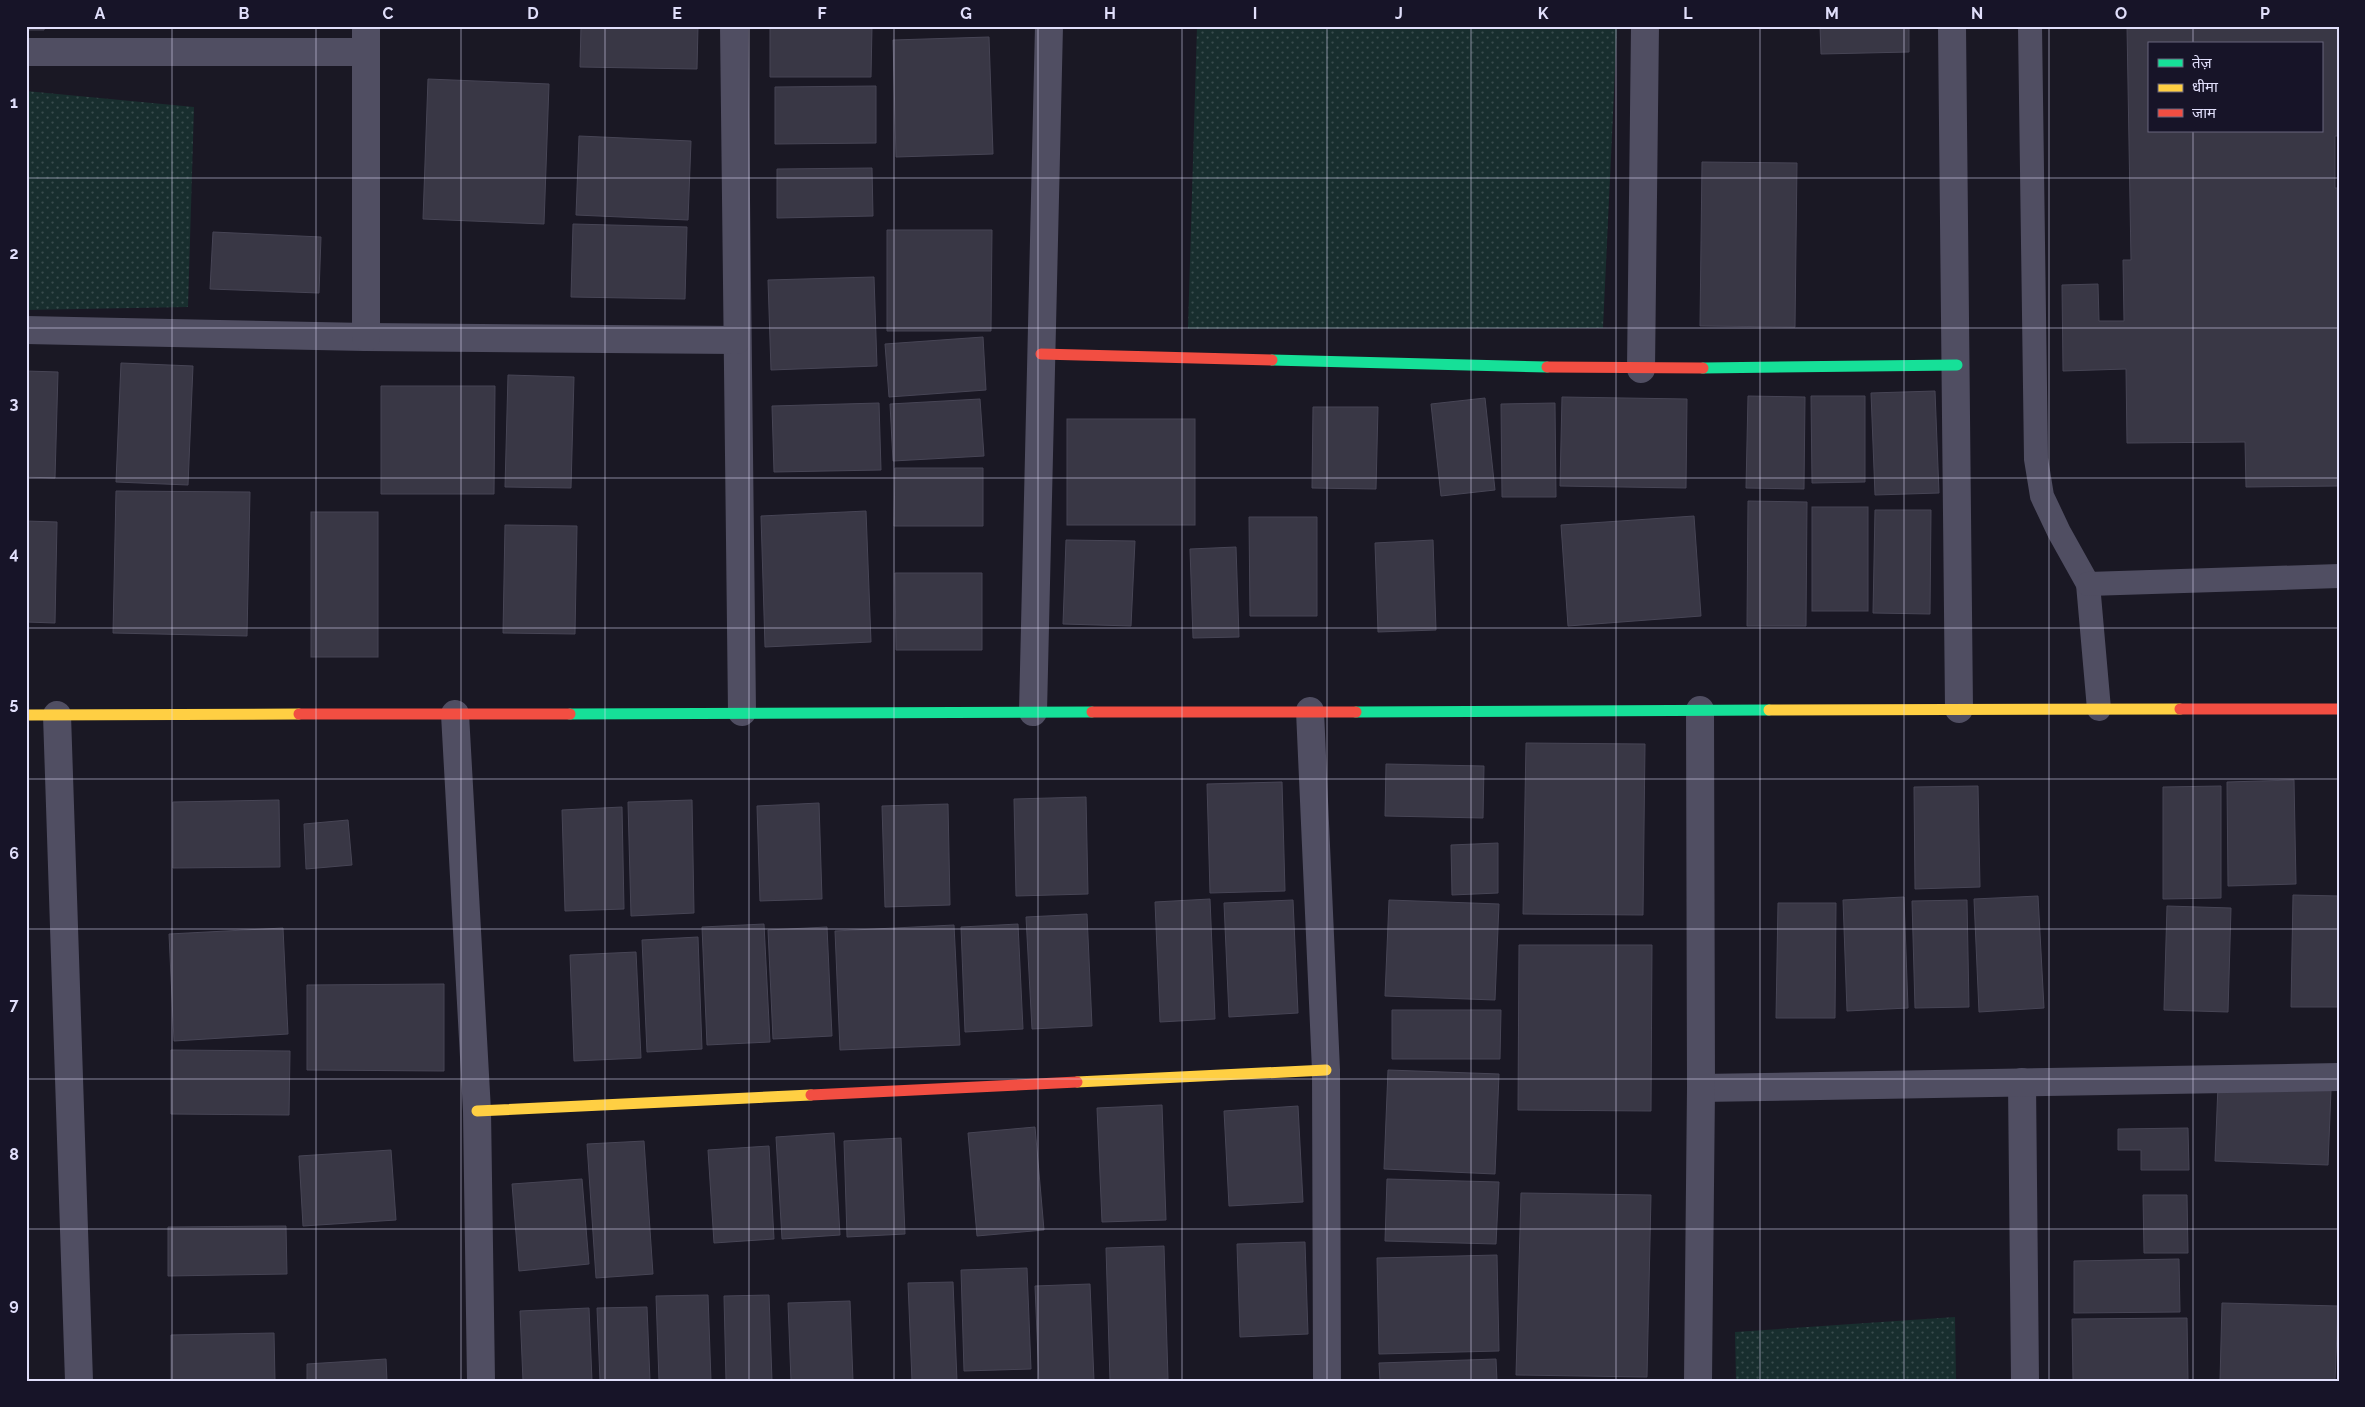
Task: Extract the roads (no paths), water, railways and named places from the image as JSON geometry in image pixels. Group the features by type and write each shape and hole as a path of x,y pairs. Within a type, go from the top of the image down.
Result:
{"street":[{"path":"734,26 742,712"},
{"path":"1034,712 1049,26"},
{"path":"1641,369 1645,26"},
{"path":"1952,26 1957,365 1959,709"},
{"path":"26,52 366,39 366,337"},
{"path":"26,330 366,337 737,340"},
{"path":"1041,354 1641,369 1957,365"},
{"path":"26,715 2339,709"},
{"path":"1698,1381 1701,1088 1700,710"},
{"path":"1310,711 1326,1070 1327,1381"},
{"path":"455,714 477,1111 481,1381"},
{"path":"58,715 79,1381"},
{"path":"477,1111 1326,1070"},
{"path":"1701,1088 2339,1077"},
{"path":"2022,1082 2025,1381"}],"lane":[{"path":"2030,26 2036,459 2042,496 2059,532 2088,584 2099,710"},
{"path":"2088,584 2339,576"}]}
